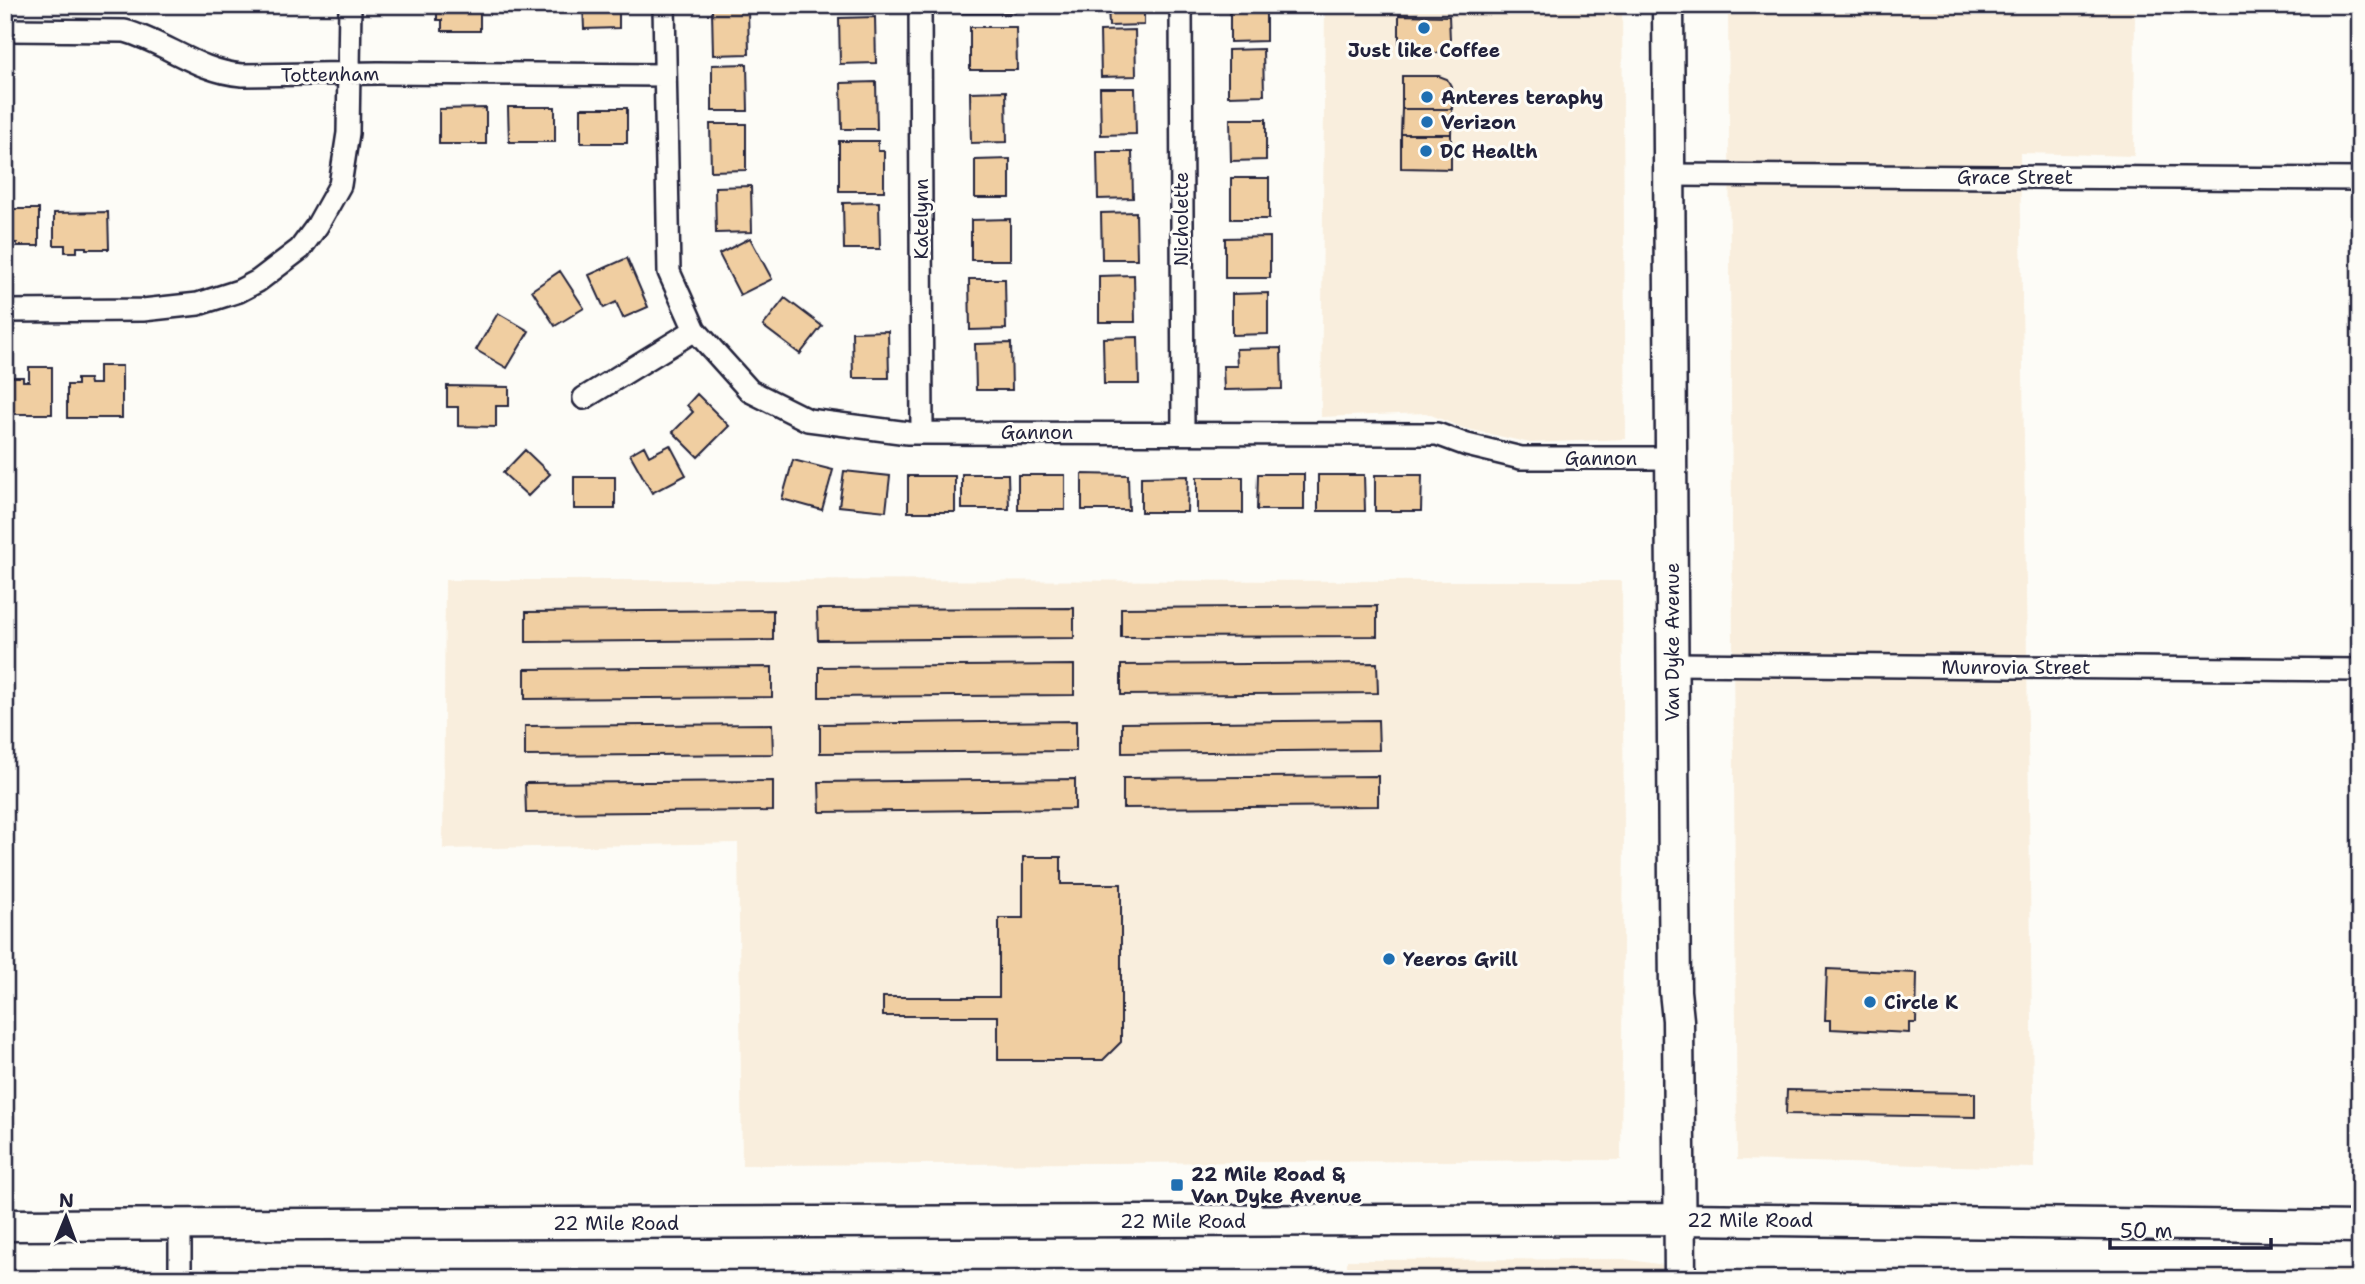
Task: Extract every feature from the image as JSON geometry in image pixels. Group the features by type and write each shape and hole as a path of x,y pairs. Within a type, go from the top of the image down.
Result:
{"street":[{"path":"5,311 143,310 198,304 239,290 278,267 300,249 317,226 340,185 348,133 350,5"},
{"name":"Gannon","path":"664,5 669,272 695,330 750,391 808,420 922,432 1437,434 1467,445 1521,458 1672,458"},
{"name":"Katelynn","path":"920,5 922,432"},
{"name":"Nicholette","path":"1181,5 1183,433"},
{"name":"Van Dyke Avenue","path":"1668,5 1672,664 1681,1279"},
{"name":"Tottenham","path":"5,30 125,31 144,36 204,66 229,74 664,75"},
{"name":"Grace Street","path":"1670,174 2360,179"},
{"path":"584,398 695,330"},
{"name":"Munrovia Street","path":"1672,664 2360,670"},
{"name":"22 Mile Road","path":"5,1226 1679,1219 2360,1227"},
{"path":"180,1225 180,1279"}],"shaded area":[{"path":"1325,5 1622,5 1626,439 1530,443 1463,428 1426,413 1321,417"},
{"path":"1728,5 2135,5 2134,156 2020,153 2034,1168 1737,1160"},
{"path":"445,580 1622,581 1624,831 1621,1160 742,1165 738,843 443,849"},
{"path":"1624,1259 1739,1276 2360,1270 2360,1279 1347,1279 1347,1260"}],"building":[{"path":"437,5 480,5 480,31 442,31 442,20 437,20"},
{"path":"583,5 619,5 619,28 584,29"},
{"path":"963,5 1015,5 1015,13 963,13"},
{"path":"1108,5 1144,5 1144,25 1109,26"},
{"path":"1230,5 1266,5 1266,41 1230,42"},
{"path":"748,8 749,54 713,55 712,9"},
{"name":"Just like Coffee","path":"1399,15 1449,16 1450,40 1446,48 1437,53 1399,52"},
{"path":"875,17 876,63 840,64 839,18"},
{"path":"970,27 1016,27 1017,70 970,70"},
{"path":"1135,30 1136,76 1101,77 1100,31"},
{"path":"1263,49 1264,95 1228,96 1228,50"},
{"path":"747,64 748,111 712,111 712,65"},
{"name":"Anteres teraphy","path":"1402,76 1439,76 1447,79 1451,86 1452,109 1402,109"},
{"path":"876,82 877,129 842,129 841,83"},
{"path":"1100,88 1135,88 1136,134 1101,135"},
{"path":"1006,91 1007,142 971,143 970,92"},
{"path":"508,107 555,107 555,142 509,142"},
{"path":"486,108 486,144 439,144 439,109"},
{"path":"581,108 627,108 627,143 581,143"},
{"name":"Verizon","path":"1402,109 1452,109 1451,134 1401,134"},
{"path":"1230,119 1266,119 1266,160 1231,161"},
{"path":"710,124 746,124 746,170 711,171"},
{"name":"DC Health","path":"1401,134 1451,134 1451,169 1401,168"},
{"path":"839,141 878,141 878,151 884,151 884,191 839,191"},
{"path":"1097,152 1132,152 1133,198 1098,199"},
{"path":"1010,159 1010,198 975,198 975,160"},
{"path":"1231,178 1269,178 1269,219 1231,219"},
{"path":"751,186 752,232 716,233 715,187"},
{"path":"879,202 880,249 844,249 843,203"},
{"path":"5,209 39,209 39,246 7,243 8,248 5,248"},
{"path":"108,212 109,249 77,247 77,252 65,252 65,245 54,245 54,213"},
{"path":"1136,212 1137,259 1102,259 1101,213"},
{"path":"1010,219 1010,260 971,260 971,220"},
{"path":"1270,237 1270,278 1225,278 1225,238"},
{"path":"750,238 772,279 740,295 719,254"},
{"path":"627,258 648,307 623,318 616,302 604,308 589,275"},
{"path":"560,271 584,308 555,326 532,290"},
{"path":"1134,275 1135,322 1099,322 1099,276"},
{"path":"969,279 1005,279 1006,329 970,330"},
{"path":"1268,293 1268,334 1232,335 1232,294"},
{"path":"785,298 822,326 800,354 763,326"},
{"path":"498,313 529,331 507,368 476,350"},
{"path":"888,331 889,378 853,378 852,332"},
{"path":"1138,337 1139,384 1104,384 1103,338"},
{"path":"1011,343 1012,390 976,390 975,344"},
{"path":"1281,348 1282,389 1224,390 1223,366 1237,366 1236,349"},
{"path":"99,366 122,366 122,418 67,418 67,385 77,385 77,379 89,379 90,384 99,384"},
{"path":"29,367 52,367 52,414 5,414 5,380 23,377 23,381 29,381"},
{"path":"447,386 509,387 509,406 496,406 496,427 458,426 458,407 447,407"},
{"path":"697,394 729,426 698,457 673,432 693,412 687,405"},
{"path":"670,445 686,475 652,493 630,454 644,446 649,456"},
{"path":"525,450 550,474 528,496 503,473"},
{"path":"793,460 833,470 822,510 782,499"},
{"path":"844,471 890,476 886,511 839,506"},
{"path":"962,474 1008,474 1009,509 962,509"},
{"path":"1082,474 1128,475 1129,510 1082,510"},
{"path":"1258,474 1304,474 1304,510 1257,510"},
{"path":"1018,475 1065,475 1065,510 1018,510"},
{"path":"1318,475 1364,475 1365,511 1318,511"},
{"path":"1375,475 1422,475 1421,511 1375,511"},
{"path":"908,476 955,476 955,512 908,512"},
{"path":"1188,476 1187,512 1141,512 1141,477"},
{"path":"574,477 615,477 615,509 574,509"},
{"path":"1197,477 1243,477 1243,513 1197,513"},
{"path":"1377,606 1377,636 1121,637 1121,608"},
{"path":"1074,608 1074,638 818,640 817,609"},
{"path":"773,610 773,640 526,642 526,612"},
{"path":"1377,663 1378,693 1121,695 1121,665"},
{"path":"1074,665 1074,695 819,697 819,667"},
{"path":"772,667 772,697 525,699 525,669"},
{"path":"1378,720 1379,750 1122,753 1122,723"},
{"path":"1076,721 1076,751 820,753 820,724"},
{"path":"772,724 773,754 525,756 525,726"},
{"path":"1378,776 1378,806 1123,808 1123,778"},
{"path":"1075,779 1075,809 820,812 819,782"},
{"path":"773,781 773,811 526,813 525,783"},
{"path":"1023,857 1061,857 1061,884 1121,884 1121,1042 1103,1060 998,1060 998,1016 883,1016 883,997 999,997 999,918 1023,918"},
{"path":"1827,969 1917,973 1916,1023 1909,1023 1909,1033 1831,1029 1831,1020 1825,1020"},
{"path":"1787,1090 1975,1093 1975,1117 1786,1114"}],"place":[{"name":"Just like Coffee","path":"1424,28"},
{"name":"Anteres teraphy","path":"1427,97"},
{"name":"Verizon","path":"1427,122"},
{"name":"DC Health","path":"1426,151"},
{"name":"Yeeros Grill","path":"1389,959"},
{"name":"Circle K","path":"1870,1002"},
{"name":"22 Mile Road & Van Dyke Avenue","path":"1177,1185"}]}
